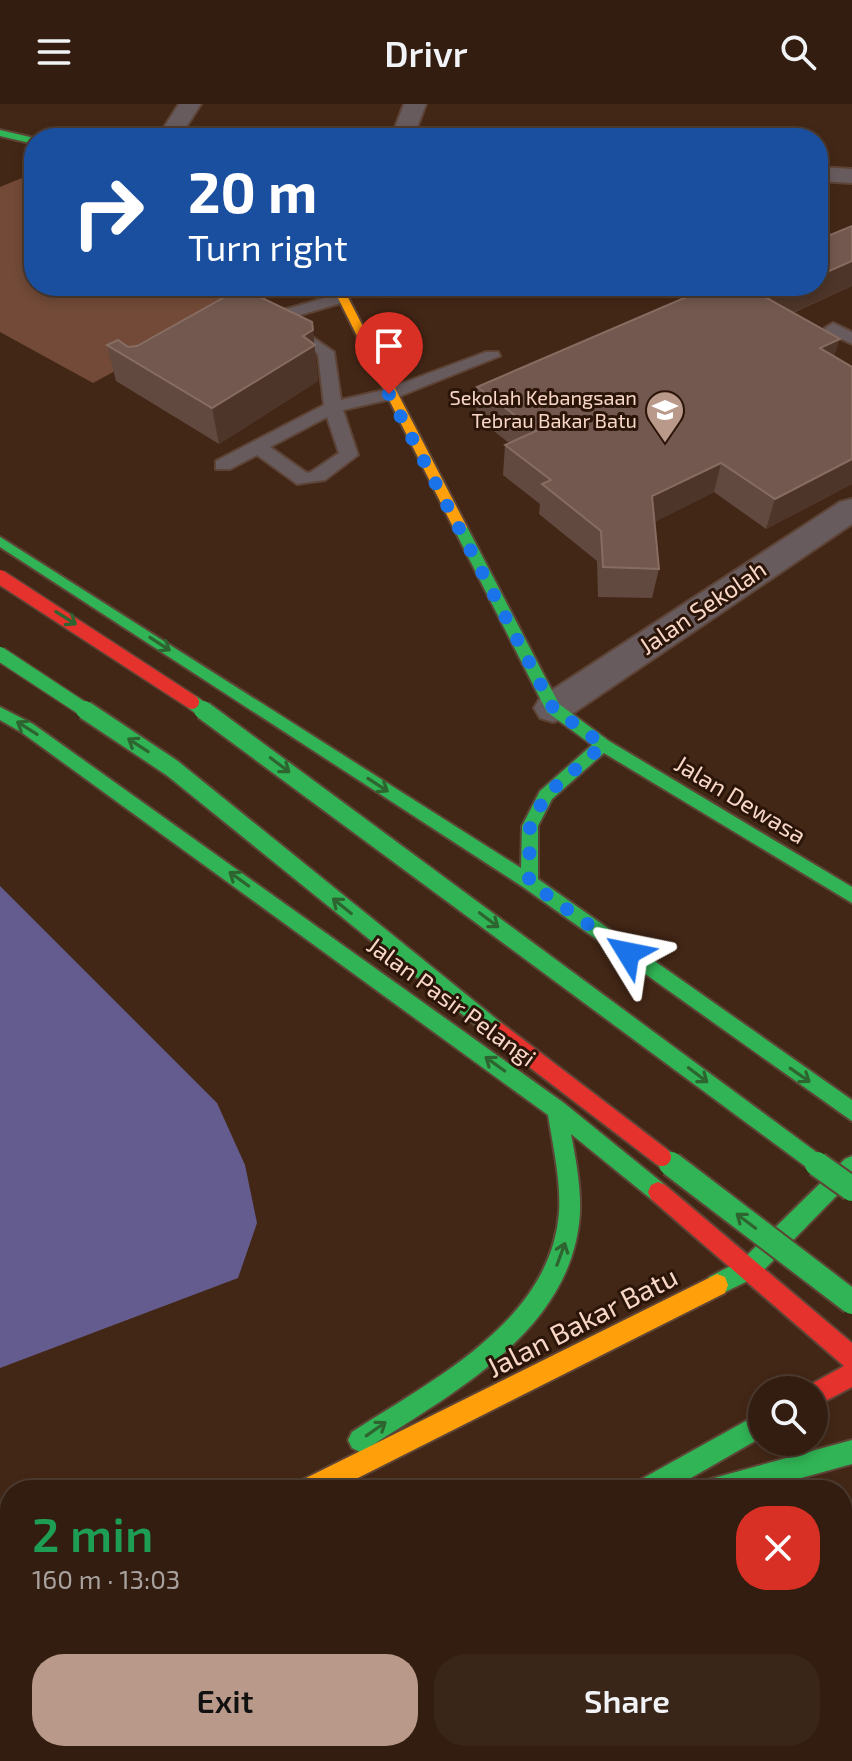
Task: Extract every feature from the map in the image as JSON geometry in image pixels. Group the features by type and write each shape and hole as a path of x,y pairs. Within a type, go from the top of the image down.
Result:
{"main road":[{"path":"341,296 553,708"},
{"path":"0,541 529,882 852,1112"},
{"path":"0,577 142,667 231,729 852,1189"},
{"path":"0,654 172,768 431,980 852,1302"},
{"name":"Jalan Dewasa","path":"553,708 603,745 852,896"},
{"name":"Jalan Pasir Pelangi","path":"0,713 78,764 557,1110 750,1268 852,1358"},
{"path":"529,882 530,826 546,795 603,745"},
{"path":"303,1480 513,1332 536,1305 553,1274 567,1238 567,1185 557,1110"},
{"name":"Jalan Bakar Batu","path":"329,1480 750,1268 852,1166"},
{"path":"828,1387 852,1374"},
{"path":"664,1480 748,1432"},
{"path":"750,1480 852,1452"}],"street":[{"path":"172,128 190,104"},
{"path":"406,128 415,104"},
{"path":"828,175 852,176"},
{"name":"Jalan Sekolah","path":"553,708 852,509"}],"lane":[{"path":"245,314 276,317 329,296"},
{"path":"258,447 304,480 318,476 349,455 333,407 326,352 276,317"},
{"path":"833,328 852,339"},
{"path":"223,465 333,407 389,394 492,356"}],"shaded area":[{"path":"24,177 24,296 253,296 93,383 0,332 0,187"},
{"path":"0,886 217,1103 245,1165 257,1223 238,1278 0,1368"}],"building":[{"path":"852,226 852,261 828,272 828,236"},
{"path":"227,296 258,296 312,322 313,330 303,336 315,345 212,408 107,345 118,340 128,347 137,346"},
{"name":"Sekolah Kebangsaan Tebrau Bakar Batu","path":"689,296 772,296 767,298 840,339 820,348 852,367 852,459 775,499 721,463 652,496 659,569 603,567 601,531 542,484 551,480 505,445 536,431 477,387"}],"traffic: fast":[{"path":"0,133 24,139"},
{"path":"460,527 553,708 603,745 852,896"},
{"path":"0,541 529,882 852,1112"},
{"path":"0,654 172,768 497,1031"},
{"path":"192,702 852,1189"},
{"path":"0,713 27,728 557,1110 658,1192"},
{"path":"529,882 530,826 546,795 603,745"},
{"path":"360,1440 488,1352 517,1325 541,1296 558,1263 568,1226 570,1197 557,1110"},
{"path":"662,1157 852,1302"},
{"path":"717,1285 750,1268 852,1166"},
{"path":"664,1480 748,1432"},
{"path":"750,1480 852,1452"}],"traffic: slow":[{"path":"342,296 460,527"},
{"path":"329,1480 717,1285"}],"traffic: jam":[{"path":"0,577 192,702"},
{"path":"497,1031 662,1157"},
{"path":"658,1192 852,1358"},
{"path":"828,1387 852,1374"}],"place":[{"name":"Sekolah Kebangsaan Tebrau Bakar Batu","path":"665,444"}],"route":[{"path":"389,394 553,708 603,745 546,795 530,826 529,882 628,953"}]}
